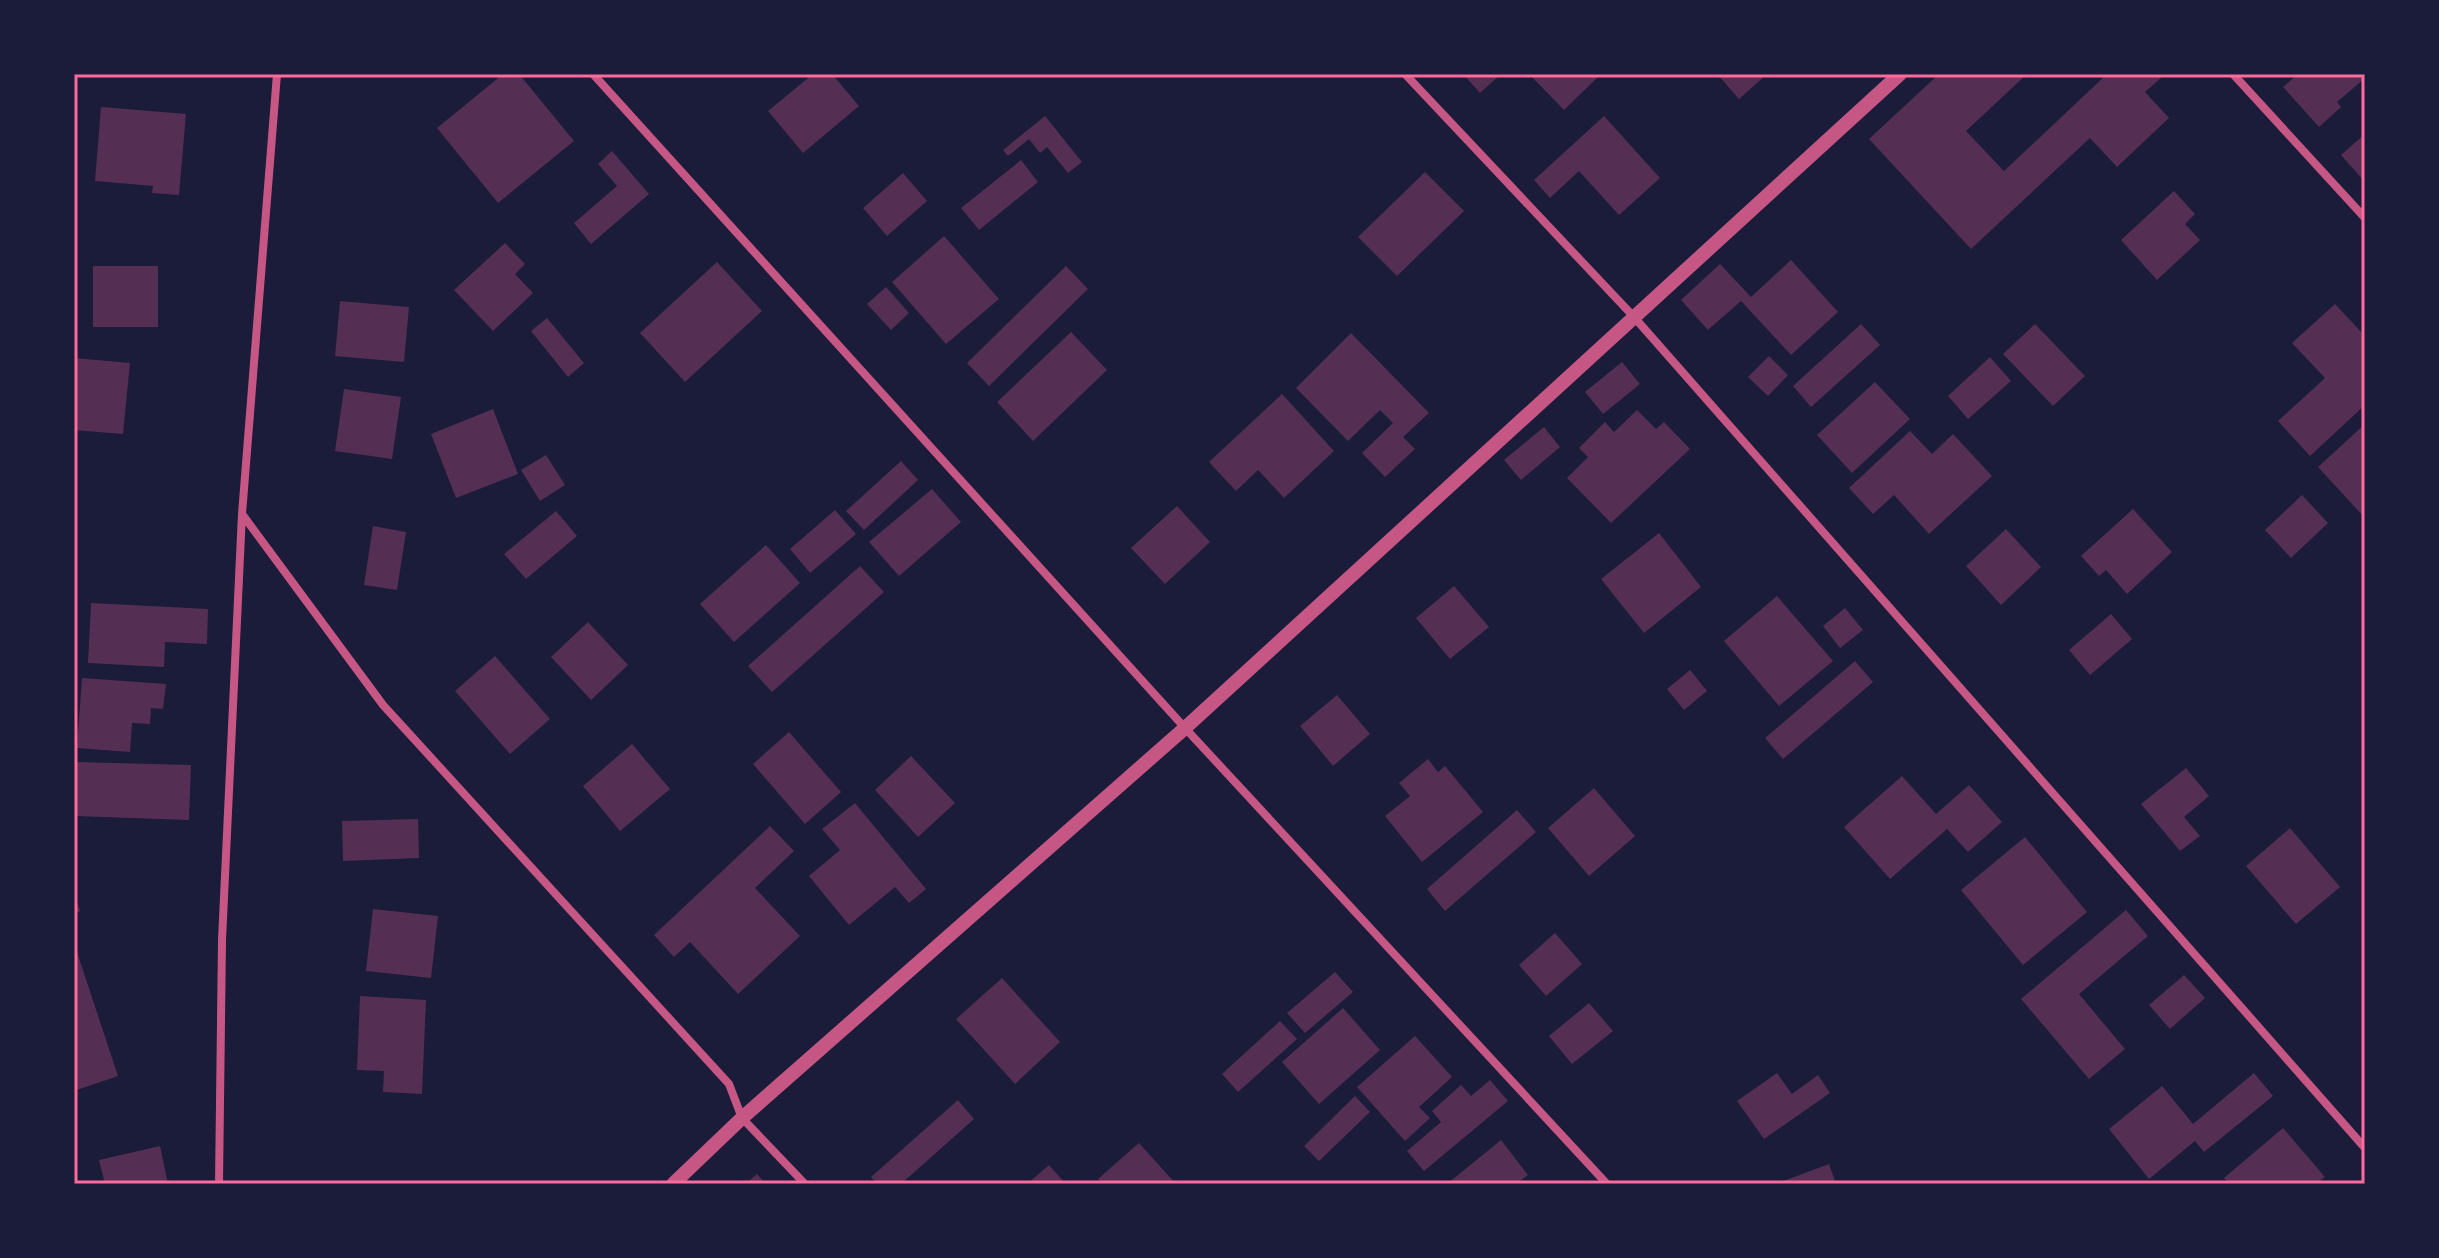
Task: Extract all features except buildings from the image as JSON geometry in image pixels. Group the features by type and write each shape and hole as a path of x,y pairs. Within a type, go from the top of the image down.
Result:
{"street":[{"path":"219,1184 222,940 242,514 277,74"},
{"path":"593,74 1185,728 1607,1184"},
{"path":"1405,74 1634,317 2365,1148"},
{"path":"673,1184 742,1118 1185,728 1900,74"},
{"path":"2233,74 2365,218"},
{"path":"242,514 383,705 729,1084 742,1118 805,1184"}]}
